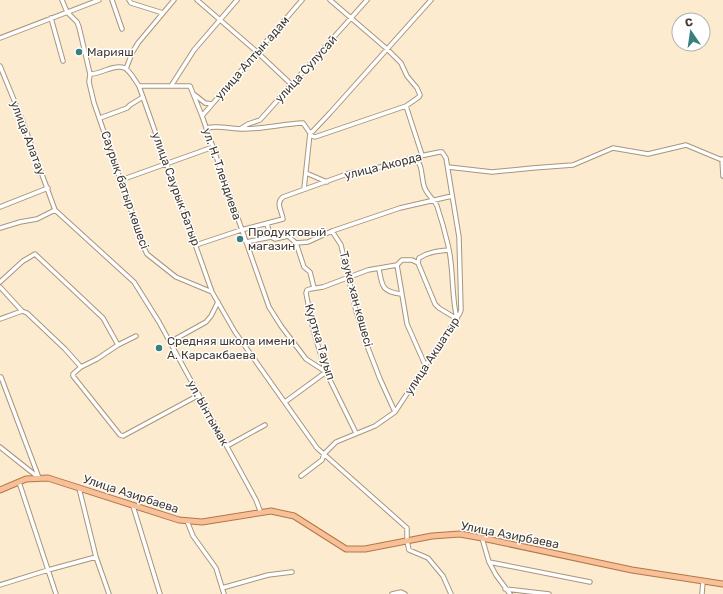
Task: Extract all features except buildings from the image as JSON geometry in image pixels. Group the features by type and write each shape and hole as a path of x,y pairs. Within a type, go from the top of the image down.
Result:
{"main road":[{"name":"Улица Азирбаева","path":"0,490 26,479 48,478 179,520 202,522 271,511 294,516 346,548 365,550 432,536 460,534 632,570 723,584"}],"street":[{"name":"Саурық батыр көшесі","path":"62,0 67,12 77,22 79,27 90,74 89,82 144,248 148,254 176,277 212,292"},
{"path":"0,38 99,0"},
{"path":"112,0 122,29"},
{"path":"129,0 131,3 163,13"},
{"path":"90,74 118,66 126,69 132,53 138,43 174,0"},
{"path":"197,0 257,52 292,85"},
{"path":"139,86 171,86 194,50 237,0"},
{"name":"улица Алтын адам","path":"202,116 302,0"},
{"path":"206,128 218,127 240,129 303,123 312,136 324,136 406,106 419,97 420,95 417,88 407,76 401,63 330,0"},
{"name":"улица Сулусай","path":"240,129 260,120 367,0"},
{"path":"304,189 310,133 330,114 431,0"},
{"path":"51,18 63,61"},
{"name":"улица Алатау","path":"0,66 21,117 55,210"},
{"name":"улица Саурык Батыр","path":"126,69 139,86 212,292"},
{"name":"ул. Н. Тлендиева","path":"171,86 190,86 194,95 269,307 281,326 306,359 326,372"},
{"path":"194,95 205,103 212,104"},
{"path":"100,118 127,108 143,97"},
{"path":"406,106 422,155"},
{"path":"448,166 492,172 573,165 613,148 648,154 686,145 723,159 723,176"},
{"path":"121,180 213,147"},
{"name":"улица Акорда","path":"267,224 283,219 278,203 283,197 352,172 368,170 422,155 440,152 442,152 446,158 448,166"},
{"path":"414,158 419,161 426,191 436,205 449,250 457,319"},
{"name":"улица Акшатыр","path":"301,476 322,460 324,454 336,442 375,426 395,412 426,367 462,310 459,237 448,166"},
{"path":"306,173 327,182"},
{"path":"0,207 48,188"},
{"path":"296,242 308,242 332,231 400,208 452,196"},
{"path":"0,228 37,219 55,210"},
{"name":"ул. Ынтымак","path":"55,210 134,282 170,342 256,500 261,513"},
{"path":"196,245 241,230 267,224 271,237"},
{"name":"Тәуке хан көшесі","path":"332,231 341,245 356,311 368,348 395,412"},
{"path":"246,242 271,237 275,239 288,236 296,242 304,267 310,272 314,288"},
{"path":"449,250 424,254 419,258 418,263 435,304 457,319"},
{"path":"0,282 23,261 35,254 103,318 118,345"},
{"name":"Куртка Тауып","path":"356,433 326,372 313,329 306,293 307,290 323,287 368,270 397,265 402,260 412,260 418,263"},
{"path":"397,265 401,294 405,308 405,317 426,367"},
{"path":"380,269 382,287 387,291 401,294"},
{"path":"0,287 22,311 27,313 65,349 81,367"},
{"path":"212,292 235,332 317,448 408,528 407,541 409,550 428,558 443,576 451,594"},
{"path":"170,342 206,322 211,316 218,302"},
{"path":"0,319 22,311"},
{"path":"136,336 81,367 73,374 73,376 120,435 123,436 199,395"},
{"path":"285,402 326,372"},
{"path":"1,378 39,478"},
{"path":"227,446 265,425"},
{"path":"0,447 39,478"},
{"path":"19,482 56,594"},
{"path":"79,488 96,557 109,594"},
{"path":"133,506 160,594"},
{"path":"187,521 193,536 216,568 223,594"},
{"path":"482,538 490,562 505,589 510,594"},
{"path":"0,585 96,557"},
{"path":"490,562 590,582"},
{"path":"222,588 268,575 292,572"},
{"path":"702,594 703,581"},
{"path":"505,589 549,594"},
{"path":"392,594 401,592 404,594"}],"place":[{"name":"Марияш","path":"79,52"},
{"name":"Продуктовый магазин","path":"240,239"},
{"name":"Средняя школа имени А. Карсакбаева","path":"159,348"}]}
